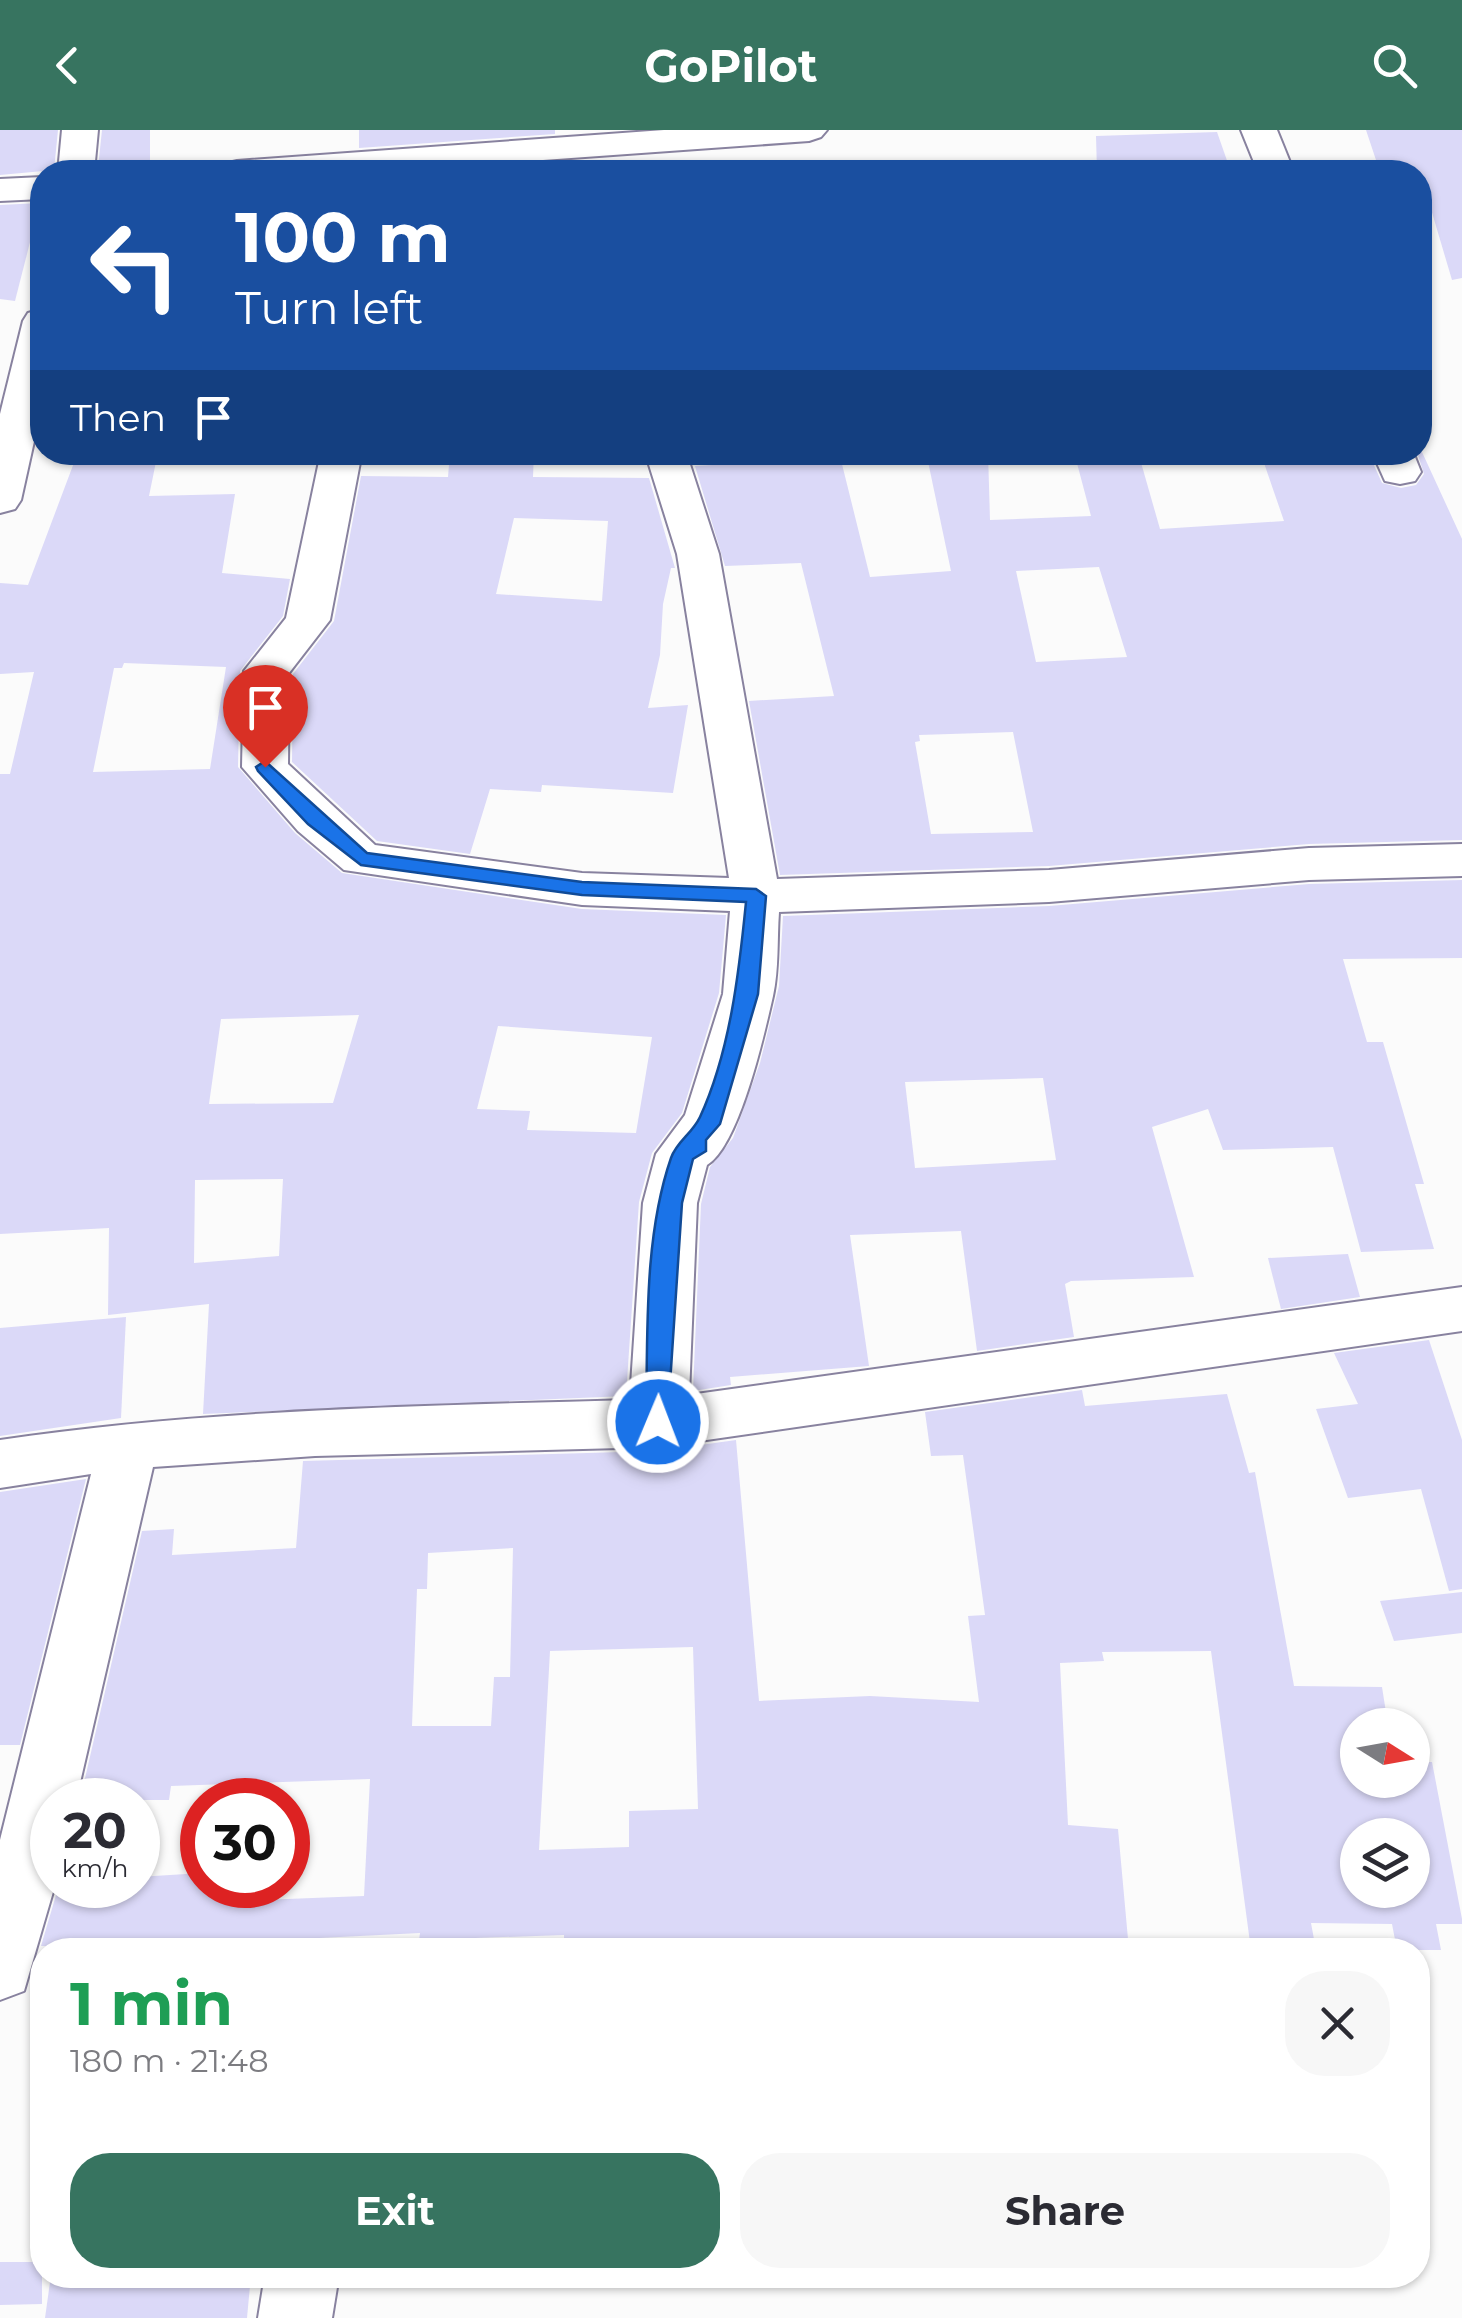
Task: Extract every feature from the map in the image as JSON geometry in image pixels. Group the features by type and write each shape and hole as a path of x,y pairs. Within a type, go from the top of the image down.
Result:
{"street":[{"path":"77,160 80,130"},
{"path":"450,160 810,130"},
{"path":"1258,130 1271,160"},
{"path":"0,190 30,189"},
{"path":"0,500 30,372"},
{"path":"339,465 308,620 267,671 265,767 315,820 361,858 582,888 756,896 1049,886 1309,864 1462,860"},
{"path":"658,1422 660,1320 670,1203 683,1154 698,1145 694,1138 709,1124 748,994 756,896 698,554 669,465"},
{"path":"0,1464 128,1445 315,1432 658,1422 1462,1309"},
{"path":"30,1967 0,1968 71,1692 128,1445"},
{"path":"295,2318 300,2288"}],"building":[{"path":"0,130 58,130 55,160 30,160 30,172 0,175"},
{"path":"102,130 150,130 150,160 99,160"},
{"path":"359,130 555,130 555,134 359,148"},
{"path":"1366,130 1462,130 1462,278 1452,280 1432,212 1432,160 1376,160"},
{"path":"1217,132 1227,160 1097,160 1096,136"},
{"path":"30,204 30,242 15,301 0,299 0,205"},
{"path":"73,465 155,465 149,496 235,494 222,573 290,579 283,616 240,671 238,767 295,833 342,873 582,909 726,915 719,993 682,1113 652,1153 639,1202 626,1396 203,1414 209,1304 108,1315 109,1228 0,1234 0,774 10,774 34,672 0,674 0,583 28,585","holes":["124,663 226,667 210,769 93,772 114,668 122,668","359,1015 333,1103 209,1104 221,1019","498,1026 652,1037 636,1133 527,1130 530,1111 477,1109","283,1179 279,1256 194,1263 195,1180"]},
{"path":"449,465 533,465 533,477 649,478 675,568 671,568 663,604 660,655 648,708 688,705 673,793 542,785 541,792 490,789 470,854 377,841 292,762 293,674 334,621 361,476 448,477","holes":["514,518 608,521 602,601 496,594"]},
{"path":"842,465 870,577 951,571 929,465 988,465 990,520 1091,516 1077,465 1142,465 1160,529 1284,521 1265,465 1374,465 1382,483 1401,488 1416,485 1424,474 1421,465 1428,465 1462,539 1462,840 1309,844 1049,866 780,875 749,701 834,696 801,563 725,566 695,466","holes":["1099,567 1127,657 1036,662 1016,571","1013,732 1033,832 931,834 915,742 920,741 919,735"]},
{"path":"1462,880 1462,958 1343,959 1367,1042 1383,1042 1424,1184 1415,1184 1434,1249 1361,1252 1333,1147 1223,1150 1208,1109 1152,1127 1194,1277 1071,1281 1065,1284 1074,1337 977,1351 961,1231 850,1235 869,1366 730,1377 731,1385 693,1391 701,1204 710,1167 733,1138 760,1063 779,986 783,916 1049,906 1309,884","holes":["1043,1078 1056,1160 915,1168 905,1082"]},
{"path":"1348,1254 1360,1297 1281,1309 1268,1258"},
{"path":"126,1317 121,1418 0,1436 0,1328"},
{"path":"1429,1340 1462,1440 1462,1589 1449,1591 1421,1489 1348,1498 1316,1409 1358,1404 1334,1353"},
{"path":"1082,1390 1085,1406 1227,1394 1249,1473 1255,1472 1294,1686 1382,1687 1385,1708 1340,1708 1340,1798 1430,1798 1432,1762 1462,1919 1462,1924 1436,1924 1441,1950 1430,1950 1430,1938 1395,1938 1392,1924 1311,1923 1314,1938 1249,1938 1211,1651 1102,1652 1104,1661 1060,1663 1068,1825 1118,1829 1128,1938 564,1935 419,1938 420,1933 320,1938 43,1938 52,1908 160,1908 160,1876 180,1874 180,1908 310,1908 310,1898 364,1896 370,1779 180,1778 180,1786 171,1786 169,1800 160,1800 160,1778 85,1778 142,1531 174,1529 172,1555 296,1548 303,1461 658,1451 736,1440 759,1701 870,1696 979,1702 968,1616 985,1615 963,1455 931,1456 925,1412","holes":["513,1548 510,1677 494,1677 491,1726 412,1726 417,1589 427,1589 428,1553","693,1647 698,1809 629,1811 629,1847 539,1850 550,1651"]},
{"path":"86,1479 20,1745 0,1745 0,1492"},
{"path":"1462,1592 1462,1633 1394,1641 1380,1601"},
{"path":"0,2262 30,2262 30,2288 42,2288 42,2304 0,2305"},
{"path":"49,2288 250,2288 247,2318 45,2318"}],"route":[{"path":"265,767 315,820 361,858 582,888 756,896 748,994 709,1124 694,1138 698,1145 683,1154 670,1203 660,1320 658,1422"}]}
